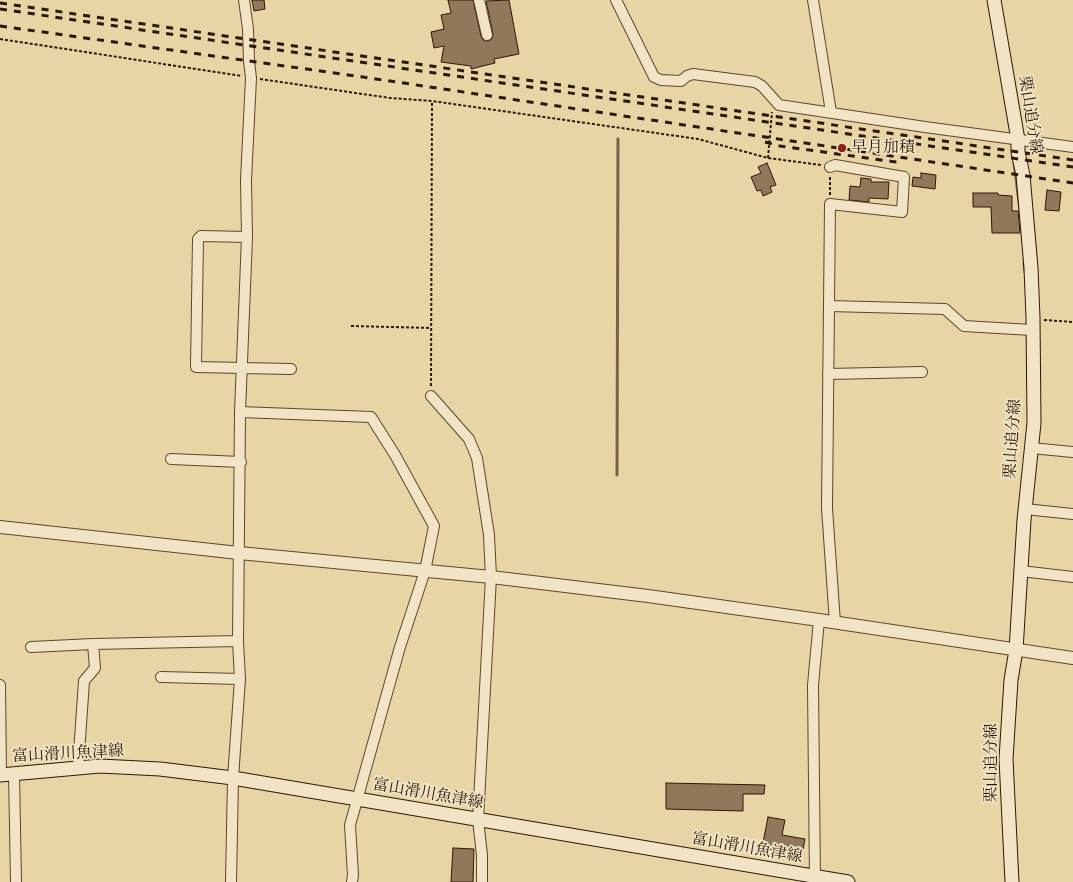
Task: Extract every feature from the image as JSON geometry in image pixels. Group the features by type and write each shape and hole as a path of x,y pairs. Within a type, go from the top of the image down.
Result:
{"main road":[{"name":"栗山追分線","path":"994,0 1023,176 1031,268 1034,423 1025,509 1016,650 1011,680 1006,758 1012,882"},
{"name":"富山滑川魚津線","path":"0,775 100,766 160,769 233,778 815,879 848,882"}],"street":[{"path":"231,882 233,778 240,679 238,641 240,553 240,412 247,237 246,180 251,78 248,29 244,0"},
{"path":"479,0 487,35"},
{"path":"616,0 654,77 661,80 681,81 687,76 693,74 755,82 762,86 779,105 1073,147"},
{"path":"813,0 831,112"},
{"path":"830,167 834,165 904,177 902,212 830,204 827,508 835,623"},
{"path":"247,237 201,236 198,239 196,367 291,369"},
{"path":"829,306 945,309 964,326 1032,324"},
{"path":"828,374 922,372"},
{"path":"431,396 469,439 477,458 489,535 491,577 478,820 482,855 482,882"},
{"path":"240,412 371,417 395,455 434,526 425,571 400,647 350,825 353,875 352,882"},
{"path":"1031,448 1073,452"},
{"path":"171,459 240,462"},
{"path":"1025,509 1073,514"},
{"path":"0,527 240,553 491,577 648,596 1073,658"},
{"path":"1021,571 1073,577"},
{"path":"815,879 813,685 819,620"},
{"path":"31,647 93,644 238,641"},
{"path":"78,768 84,681 95,668 93,644"},
{"path":"161,677 240,679"},
{"path":"0,685 0,775"},
{"path":"14,773 16,882"}],"path":[{"path":"0,39 390,98 432,101 698,139 768,158 830,167 830,204"},
{"path":"431,396 432,101"},
{"path":"768,158 772,110"},
{"path":"1032,324 1073,322"},
{"path":"350,326 431,328"}],"building":[{"path":"252,0 264,0 265,9 254,11"},
{"path":"448,0 473,0 481,36 483,40 488,41 492,39 493,34 486,1 509,0 519,54 494,59 495,63 471,69 471,66 441,62 444,46 434,48 431,32 444,29 441,15 451,13"},
{"path":"767,163 776,185 770,187 772,192 763,196 761,190 757,191 751,177 761,173 758,167"},
{"path":"921,173 936,175 935,189 912,186 913,177 921,178"},
{"path":"861,178 871,179 871,182 889,182 888,199 869,198 869,202 849,200 850,186 860,187"},
{"path":"1047,190 1061,192 1059,211 1045,210"},
{"path":"973,193 998,193 998,195 1012,196 1012,211 1018,211 1020,233 992,233 991,207 973,207"},
{"path":"666,783 765,785 764,794 743,794 743,811 666,809"},
{"path":"768,817 785,820 782,835 805,839 802,855 762,848"},
{"path":"453,848 474,849 473,882 451,882"}],"waterway":[{"path":"617,475 618,139"},
{"path":"1014,162 1020,210"},
{"path":"1024,263 1025,272"}],"railway":[{"path":"0,3 1073,160"},
{"path":"0,9 1073,167"},
{"path":"0,26 363,77 1073,183"},
{"path":"765,142 780,146 903,163"}],"place":[{"name":"早月加積","path":"842,148"}]}
